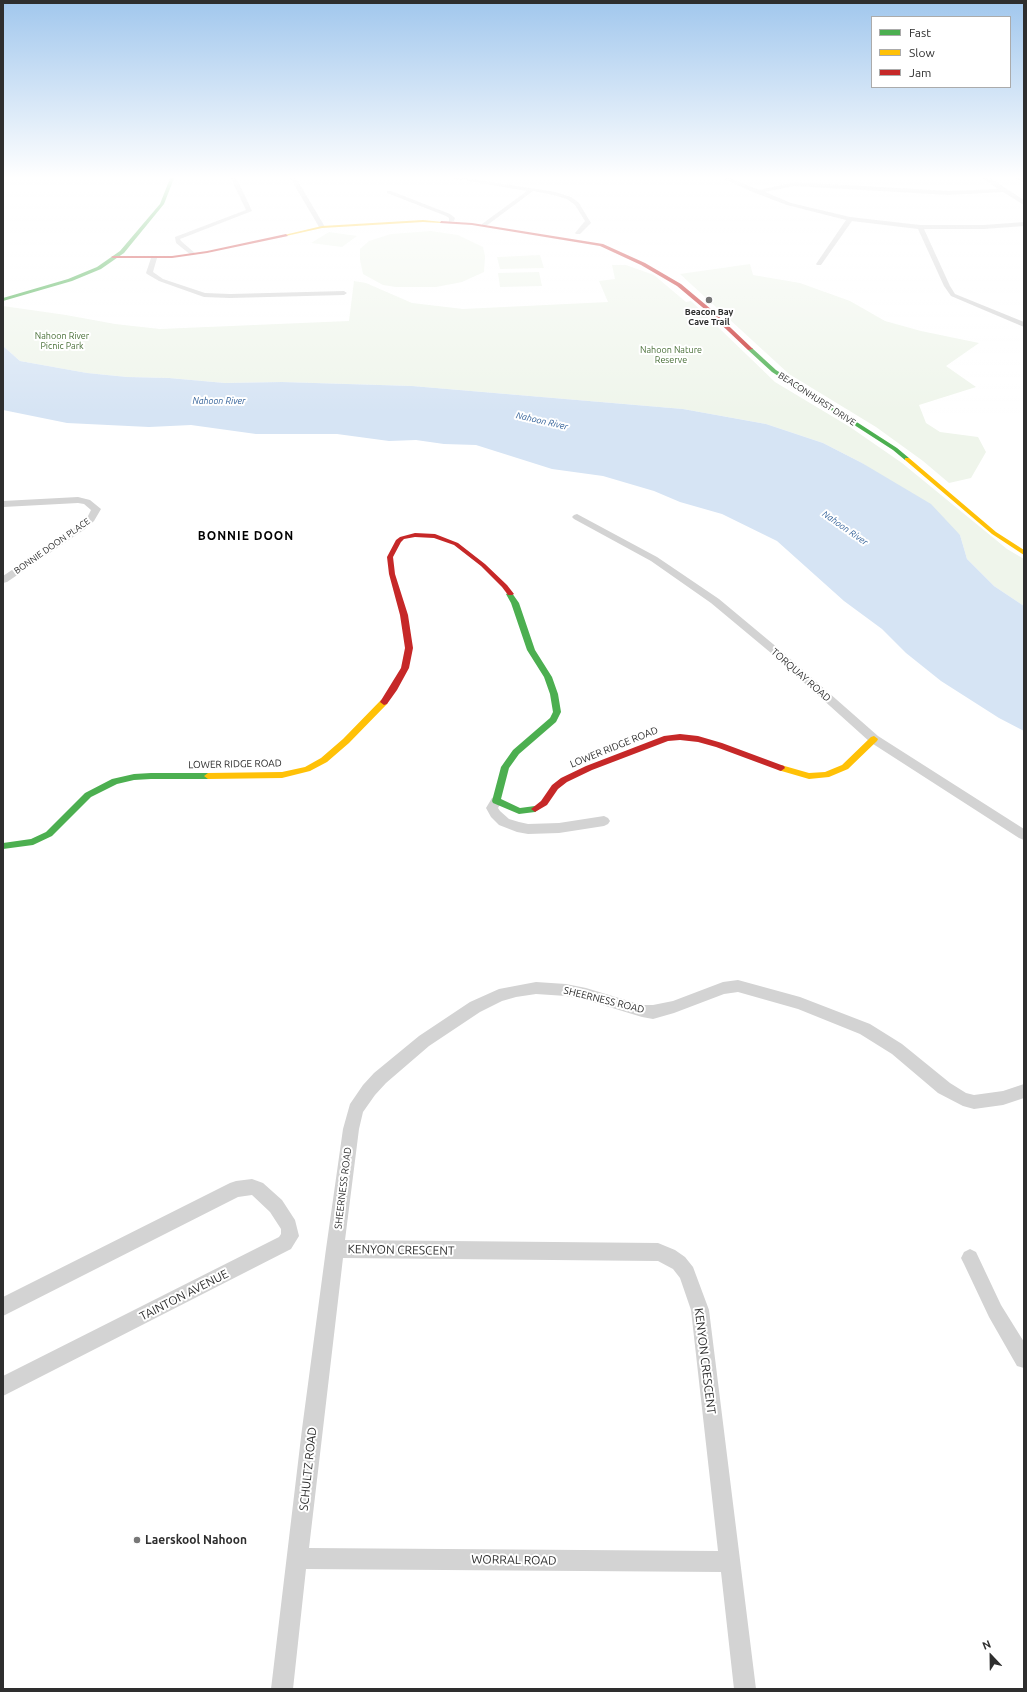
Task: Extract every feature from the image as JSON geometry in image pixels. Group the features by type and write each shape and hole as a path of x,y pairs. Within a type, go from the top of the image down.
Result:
{"street":[{"path":"3,300 59,284 99,268 119,255"},
{"name":"BEACONHURST DRIVE","path":"153,261 188,255"},
{"name":"BEACONHURST DRIVE","path":"116,258 153,261 187,258 197,255"},
{"name":"BEACONHURST DRIVE","path":"623,255 643,264 680,285 774,371 895,449 999,537 1024,553"},
{"path":"819,264 825,255"},
{"path":"933,255 947,286 953,295 1024,325"},
{"path":"153,261 149,273 153,276 204,295 230,296 344,293"},
{"name":"BONNIE DOON PLACE","path":"3,504 78,500 87,502 96,509 90,519 82,526 3,580"},
{"name":"TORQUAY ROAD","path":"577,517 654,559 715,601 775,651 874,739 1024,836"},
{"name":"LOWER RIDGE ROAD","path":"3,846 33,842 49,834 88,795 115,781 134,777 151,776 282,775 304,770 324,760 346,741 383,703 394,688 405,668 409,648 408,635 404,615 392,574 390,556 398,541 402,538 422,534 435,536 456,544 483,565 505,586 515,603 531,650 548,677 554,694 557,712 553,720 512,757 502,774 496,801 514,810 526,811 534,809 544,803 555,787 572,776 596,765 667,738 680,737 698,739 719,745 779,768 809,776 826,775 845,767 874,739"},
{"path":"496,801 492,808 495,814 504,822 528,829 559,828 604,820"},
{"name":"SHEERNESS ROAD","path":"335,1249 351,1129 356,1109 361,1100 380,1078 424,1041 475,1007 499,995 516,991 536,988 553,988 576,992 642,1011 654,1012 674,1007 723,988 738,986 800,1003 865,1029 898,1049 944,1088 963,1099 974,1102 1003,1098 1024,1091"},
{"name":"TAINTON AVENUE","path":"3,1308 236,1189 252,1187 257,1189 276,1206 289,1226 289,1239 252,1260 3,1386"},
{"name":"SCHULTZ ROAD","path":"282,1689 312,1429 335,1249"},
{"name":"KENYON CRESCENT","path":"335,1249 658,1252 669,1256 678,1262 687,1273 700,1310 745,1689"},
{"path":"970,1258 995,1311 1024,1359"},
{"name":"WORRAL ROAD","path":"298,1558 730,1562"}],"green space":[{"path":"360,255 485,256 484,272 462,282 436,287 396,287 383,285 363,274"},
{"path":"540,255 544,268 500,269 497,257"},
{"path":"750,264 753,275 800,283 850,301 885,321 921,331 979,343 946,366 976,387 919,405 926,423 940,432 978,437 986,452 971,478 949,483 923,461 876,427 789,374 680,274"},
{"name":"Nahoon Nature Reserve","path":"612,265 626,265 654,275 686,302 691,301 775,382 850,427 902,463 1007,549 1024,559 1024,606 994,586 967,559 960,535 862,463 823,443 766,424 683,409 412,386 282,382 225,383 87,373 20,361 3,346 3,306 115,324 160,329 349,321 354,281 366,283 412,303 463,309 608,302 599,281 615,279"},
{"path":"539,272 542,286 500,287 498,273"}],"water":[{"name":"Nahoon River","path":"3,346 20,361 87,373 127,377 169,378 225,383 282,382 412,386 683,409 766,424 823,443 862,463 931,504 960,535 967,559 994,586 1024,606 1024,731 999,718 941,681 906,653 882,629 844,601 777,541 722,514 680,502 654,491 603,476 552,469 476,445 444,444 416,440 389,441 337,434 256,434 191,425 149,427 67,423 3,410"}],"traffic: fast":[{"path":"3,300 70,280 99,268 118,255"},
{"path":"750,349 774,371 895,449 907,459"},
{"path":"510,594 515,603 531,650 548,677 554,694 557,712 553,720 516,752 505,767 496,801 519,811 535,809"},
{"path":"3,846 33,842 49,834 88,795 115,781 134,777 151,776 208,776"}],"traffic: slow":[{"path":"907,459 994,533 1024,553"},
{"path":"208,776 282,775 307,769 324,760 346,741 384,702"},
{"path":"781,768 809,776 826,775 845,767 874,739"}],"traffic: jam":[{"path":"113,257 172,257 186,255"},
{"path":"623,255 643,264 679,285 710,311 750,349"},
{"path":"384,702 405,668 409,648 404,615 392,574 390,557 398,541 402,538 415,535 435,536 456,544 483,565 505,586 510,594"},
{"path":"535,809 544,803 555,787 564,780 589,768 667,738 680,737 698,739 719,745 781,768"}],"place":[{"name":"Beacon Bay Cave Trail","path":"709,300"},
{"name":"Laerskool Nahoon","path":"137,1540"}],"district":[{"name":"BONNIE DOON","path":"246,536"}],"park label":[{"name":"Nahoon River Picnic Park","path":"62,342"}]}
